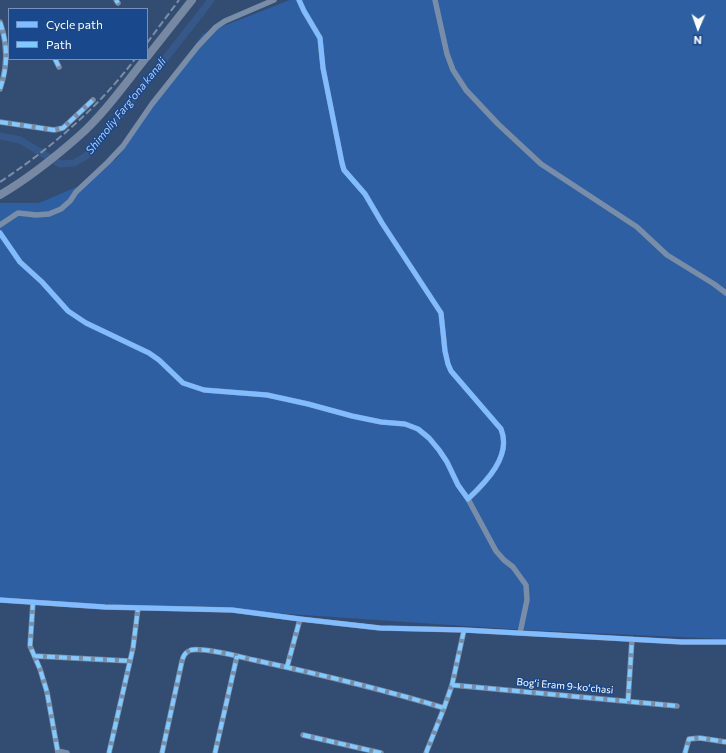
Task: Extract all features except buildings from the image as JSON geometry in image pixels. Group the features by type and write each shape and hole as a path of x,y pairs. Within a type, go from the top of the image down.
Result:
{"street":[{"path":"148,56 192,0"},
{"path":"0,225 18,213 36,215 49,214 61,209 76,192 123,146 152,104 198,46 216,27 225,21 274,0"},
{"path":"299,0 320,38 323,68 336,140 344,170 365,194 382,223 441,313 445,351 451,371 501,429 504,437 502,453 494,470 482,486 468,499"},
{"path":"435,0 447,54 454,70 466,90 498,124 541,164 637,227 667,255 726,293"},
{"path":"0,22 6,33 7,56 5,74 0,89"},
{"path":"56,60 59,67"},
{"path":"0,195 38,171 79,136 144,60"},
{"path":"0,122 54,130 63,128 93,100"},
{"path":"0,233 20,262 42,282 68,310 86,322 149,353 159,360 183,383 204,390 267,395 352,416 381,422 405,424 418,429 440,450 458,485 468,499 496,551 513,567 526,585 528,600 520,633"},
{"path":"0,600 105,607 232,610 380,628 464,630 632,639 726,642"},
{"path":"33,602 30,640 32,651 47,692 58,752 67,753"},
{"path":"109,753 130,661 136,630 138,608"},
{"path":"287,667 300,619"},
{"path":"426,753 452,685 464,630"},
{"path":"628,701 632,639"},
{"path":"162,753 182,661 184,654 191,650 237,656 287,667 410,697 444,708"},
{"path":"35,656 130,661"},
{"path":"214,753 237,656"},
{"name":"Bogʻi Eram 9-koʻchasi","path":"452,685 677,706"},
{"path":"303,735 381,753"},
{"path":"685,753 686,746 690,739 700,738 726,742"}],"shaded area":[{"path":"290,0 726,0 726,639 525,630 185,607 0,601 0,203 39,203 86,183 117,158 203,34"}],"waterway":[{"name":"Shimoliy Fargʻona kanali","path":"0,136 20,140 60,164 74,163 86,156 144,86 211,0"}],"railway":[{"path":"148,42 179,0"},
{"path":"0,182 19,169 73,126 121,77 134,60"}],"marked path":[{"path":"0,22 6,47 6,64 0,89"},
{"path":"56,60 59,67"},
{"path":"0,122 54,130 63,128 93,100"},
{"path":"33,602 30,646 40,669 47,692 58,753"},
{"path":"109,753 133,648 138,608"},
{"path":"287,667 300,619"},
{"path":"426,753 452,685 464,630"},
{"path":"628,701 632,639"},
{"path":"162,753 182,659 186,653 197,649 222,653 374,688 444,708"},
{"path":"35,656 130,661"},
{"path":"215,753 237,656"},
{"path":"452,685 677,706"},
{"path":"303,735 381,753"},
{"path":"685,753 689,739 700,738 726,742"}],"cycle path":[{"path":"0,233 20,262 42,282 68,311 86,323 149,353 159,360 183,383 204,390 267,395 352,416 381,422 405,424 418,429 429,438 439,450 447,462 458,485 468,499 482,485 500,459 503,449 501,429 451,371 445,351 441,313 382,223 365,194 344,170 323,68 320,38 299,0"},
{"path":"0,600 105,607 232,610 380,628 464,630 682,642 726,642"}]}
